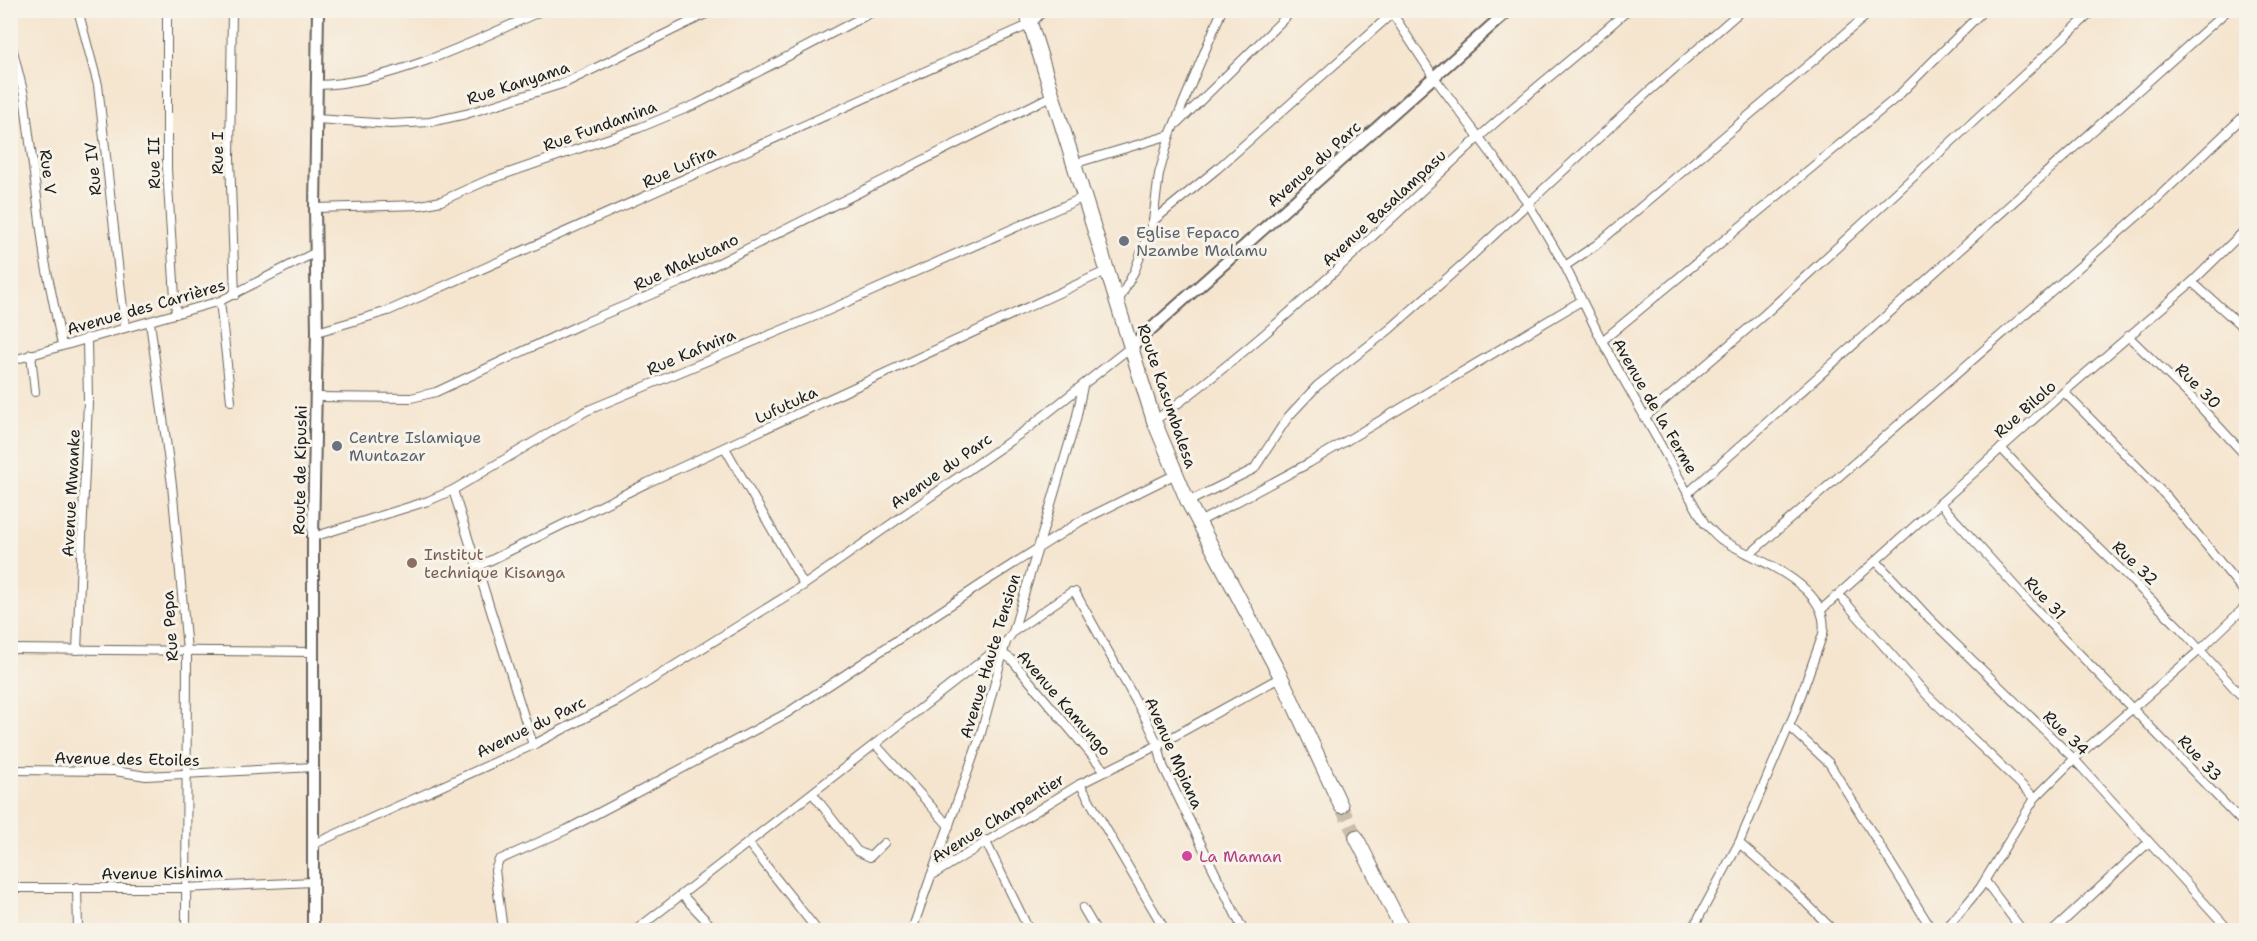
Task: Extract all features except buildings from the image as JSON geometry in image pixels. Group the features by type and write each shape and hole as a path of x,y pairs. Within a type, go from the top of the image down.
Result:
{"highway":[{"name":"Route Kasumbalesa","path":"1026,10 1154,421 1188,502 1281,677 1341,806"},
{"path":"1356,837 1403,930"}],"main road":[{"name":"Route de Kipushi","path":"313,930 313,537 317,332 315,208 318,10"},
{"name":"Avenue du Parc","path":"1132,346 1509,10"}],"street":[{"name":"Rue IV","path":"78,10 98,85 125,327"},
{"name":"Rue II","path":"167,10 166,169 176,314"},
{"name":"Rue I","path":"232,10 230,158 236,295"},
{"path":"317,84 360,80 404,66 484,37 543,10"},
{"name":"Rue Kanyama","path":"316,119 392,124 430,122 465,114 565,83 633,52 714,10"},
{"name":"Rue Fundamina","path":"315,208 421,206 441,201 488,180 639,128 698,104 876,10"},
{"name":"Rue Lufira","path":"317,332 398,307 1030,24 1044,10"},
{"path":"1117,304 1135,270 1153,221 1159,174 1170,135 1222,10"},
{"path":"1175,126 1293,10"},
{"name":"Avenue Basalampasu","path":"1154,421 1213,379 1479,138 1628,10"},
{"path":"1188,502 1254,469 1288,417 1317,386 1390,329 1742,10"},
{"path":"1565,267 1596,245 1873,10"},
{"path":"1602,341 1897,97 1984,10"},
{"path":"1644,418 1766,312 2094,10"},
{"path":"1689,492 2228,10"},
{"path":"1153,221 1217,169 1393,12"},
{"name":"Avenue de la Ferme","path":"1393,12 1434,77 1456,103 1528,203 1565,267 1644,418 1689,492 1705,524 1721,539 1786,573 1822,609"},
{"name":"Rue V","path":"10,39 24,95 45,261 62,345"},
{"name":"Rue Makutano","path":"316,398 411,398 436,392 579,325 681,282 1051,96"},
{"path":"1750,554 2132,221 2247,114"},
{"path":"1073,164 1170,135"},
{"name":"Rue Kafwira","path":"313,537 395,513 453,490 586,411 818,315 1084,197"},
{"name":"Rue Bilolo","path":"1822,609 2064,392 2192,282 2247,229"},
{"name":"Avenue des Carrières","path":"10,361 220,301 236,295 316,252"},
{"name":"Lufutuka","path":"479,566 647,483 1106,271"},
{"path":"2192,282 2247,330"},
{"path":"220,301 231,401"},
{"path":"1199,522 1309,463 1581,301"},
{"name":"Rue Pepa","path":"150,322 172,485 187,650 186,930"},
{"name":"Rue 30","path":"2128,336 2247,456"},
{"name":"Avenue Mwanke","path":"77,650 88,402 87,338"},
{"name":"Avenue du Parc","path":"314,844 533,744 620,700 804,585 1083,386 1132,346"},
{"path":"31,354 35,392"},
{"name":"Avenue Haute Tension","path":"912,930 980,737 1006,642 1013,632 1076,420 1083,386"},
{"path":"2064,392 2167,497 2247,594"},
{"path":"725,448 804,585"},
{"name":"Rue 32","path":"2001,448 2200,650 2247,701"},
{"path":"503,930 495,870 499,860 566,830 787,714 988,580 1036,552 1082,521 1176,474"},
{"path":"453,490 479,566 533,744"},
{"name":"Rue 31","path":"1940,503 2039,612 2135,708"},
{"name":"Rue 34","path":"1876,561 1928,617 2074,759 2229,930"},
{"name":"Avenue Mpiana","path":"1013,632 1071,592 1075,592 1094,622 1158,745 1163,766 1243,930"},
{"path":"1839,595 1927,695 2035,798"},
{"path":"1945,930 1970,903 1985,881 2035,798 2074,759 2135,708 2247,606"},
{"path":"1692,930 1738,843 1789,726 1823,634 1825,625 1822,609"},
{"path":"636,930 683,896 1006,642"},
{"path":"10,649 313,652"},
{"name":"Avenue Kamungo","path":"1003,654 1011,658 1105,771"},
{"name":"Avenue Charpentier","path":"931,876 985,840 1080,784 1158,745 1281,677"},
{"name":"Rue 33","path":"2135,708 2247,825"},
{"path":"1789,726 1829,763 1932,930"},
{"path":"875,744 949,826"},
{"name":"Avenue des Etoiles","path":"10,770 185,776 314,767"},
{"name":"Avenue Charpentier","path":"1080,784 1165,930"},
{"path":"813,794 857,851 864,856 870,857 884,843"},
{"path":"985,840 1029,930"},
{"path":"1738,843 1792,889 1833,930"},
{"path":"2054,930 2148,843"},
{"path":"749,844 817,930"},
{"path":"1985,881 2022,930"},
{"name":"Avenue Kishima","path":"10,888 185,888 313,882"},
{"path":"78,887 78,930"},
{"path":"683,896 715,930"},
{"path":"1083,908 1096,930"}],"tunnel":[{"path":"1341,806 1356,837"}],"place":[{"name":"Eglise Fepaco Nzambe Malamu","path":"1124,241"},
{"name":"Centre Islamique Muntazar","path":"337,446"},
{"name":"Institut technique Kisanga","path":"412,563"},
{"name":"La Maman","path":"1187,856"}]}
